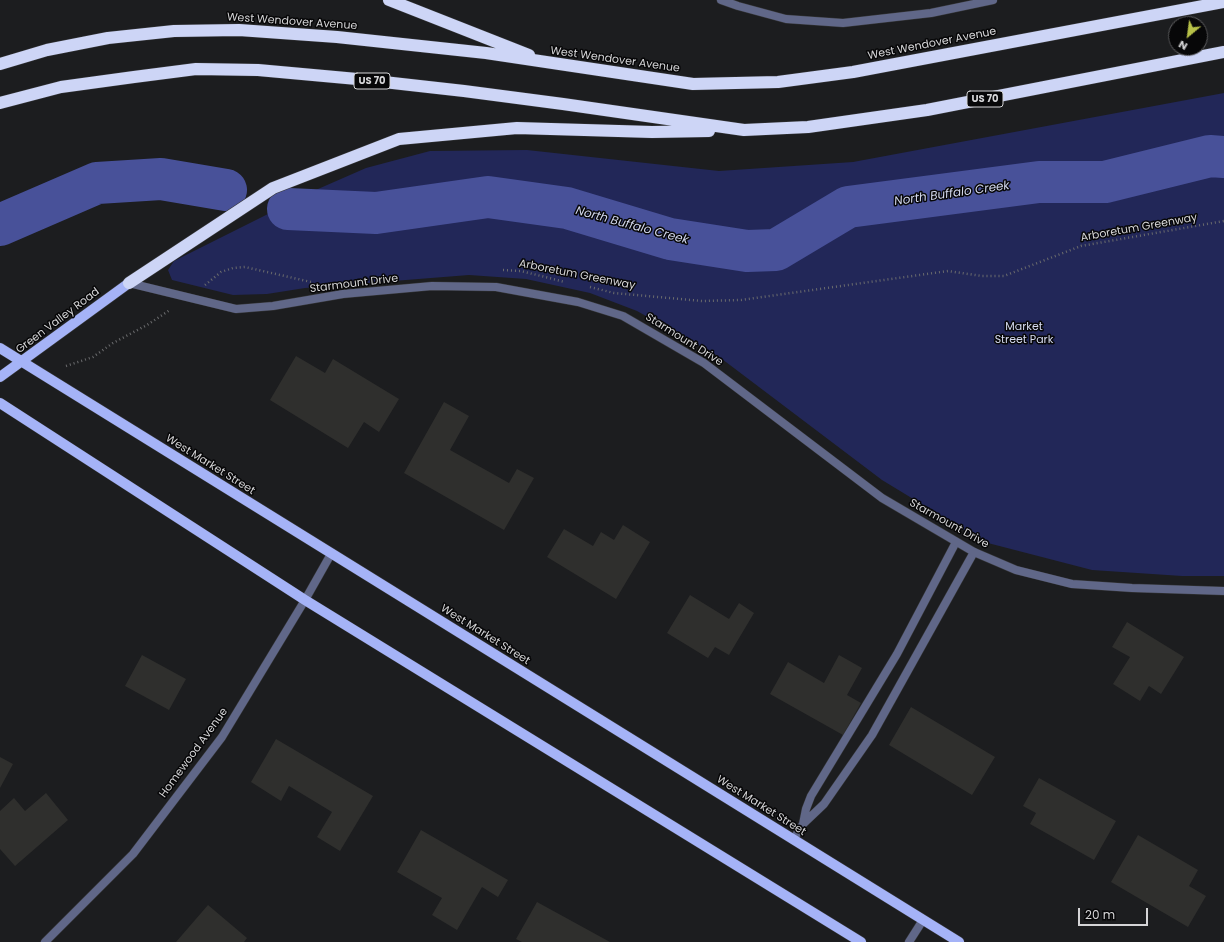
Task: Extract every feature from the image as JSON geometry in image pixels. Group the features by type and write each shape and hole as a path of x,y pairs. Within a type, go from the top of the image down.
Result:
{"highway":[{"path":"389,0 551,64"},
{"name":"West Wendover Avenue","path":"0,64 47,50 108,38 174,31 232,30 337,37 486,53 551,64 692,84 778,82 853,72 1224,2"},
{"name":"US 70","path":"0,102 61,87 196,69 258,70 464,91 744,130 808,127 927,110 1224,52"},
{"path":"129,283 273,188 399,139 517,128 652,132 744,130"}],"main road":[{"name":"Green Valley Road","path":"0,377 129,283"},
{"name":"West Market Street","path":"0,348 958,942"},
{"path":"0,403 305,600 861,942"}],"street":[{"path":"721,0 786,19 843,23 931,13 993,0"},
{"name":"Starmount Drive","path":"129,283 236,309 273,306 343,294 432,286 496,287 578,302 624,316 704,363 882,498 974,552 1016,570 1072,584 1224,592"},
{"path":"803,824 806,809 811,796 897,654 956,542"},
{"path":"793,840 803,824 824,804 872,735 974,552"},
{"name":"Homewood Avenue","path":"45,942 138,848 222,737 305,600 331,554"},
{"path":"909,942 923,920"}],"path":[{"name":"Arboretum Greenway","path":"583,286 614,293 702,301 741,300 948,271 982,276 1004,276 1081,246 1224,221"},
{"path":"66,366 93,358 113,344 148,325 190,297 221,272 233,268 245,267 311,282"},
{"name":"Arboretum Greenway","path":"499,270 521,271 567,282"}],"green space":[{"name":"Market Street Park","path":"1224,93 1224,576 1182,576 1092,570 984,542 882,480 718,356 637,311 590,293 526,279 469,275 305,288 267,294 233,295 172,280 168,270 174,261 318,189 366,168 430,151 527,150 719,171 853,162"}],"building":[{"path":"296,356 325,373 333,359 399,399 379,432 364,422 348,448 270,400"},
{"path":"444,402 469,416 450,450 509,483 517,469 534,478 504,530 404,473"},
{"path":"623,525 650,542 616,599 547,557 564,529 593,546 601,532 614,540"},
{"path":"690,595 729,619 739,603 754,613 729,655 715,647 708,658 667,633"},
{"path":"1127,622 1184,657 1161,694 1149,686 1140,701 1113,684 1130,657 1112,647"},
{"path":"142,655 186,679 169,710 125,686"},
{"path":"839,655 862,668 847,695 861,703 843,735 770,694 788,662 824,683"},
{"path":"911,707 995,757 972,795 889,745"},
{"path":"276,739 373,796 340,851 317,837 332,812 289,786 281,801 251,782"},
{"path":"0,757 13,764 0,788"},
{"path":"1039,778 1116,821 1094,860 1030,824 1036,813 1023,806"},
{"path":"46,793 68,820 15,866 0,849 0,811 14,798 25,811"},
{"path":"421,830 508,880 498,897 482,887 457,930 432,915 442,898 397,872"},
{"path":"1138,835 1198,870 1189,886 1206,896 1188,927 1111,882"},
{"path":"537,902 610,942 522,942 516,939"},
{"path":"208,905 247,938 244,942 176,942"}],"waterway":[{"name":"North Buffalo Creek","path":"288,209 376,213 488,197 567,208 670,239 747,251 776,250 848,207 1039,182 1105,182 1210,156 1224,157"},
{"name":"North Buffalo Creek","path":"0,225 97,183 161,179 226,190"}]}
